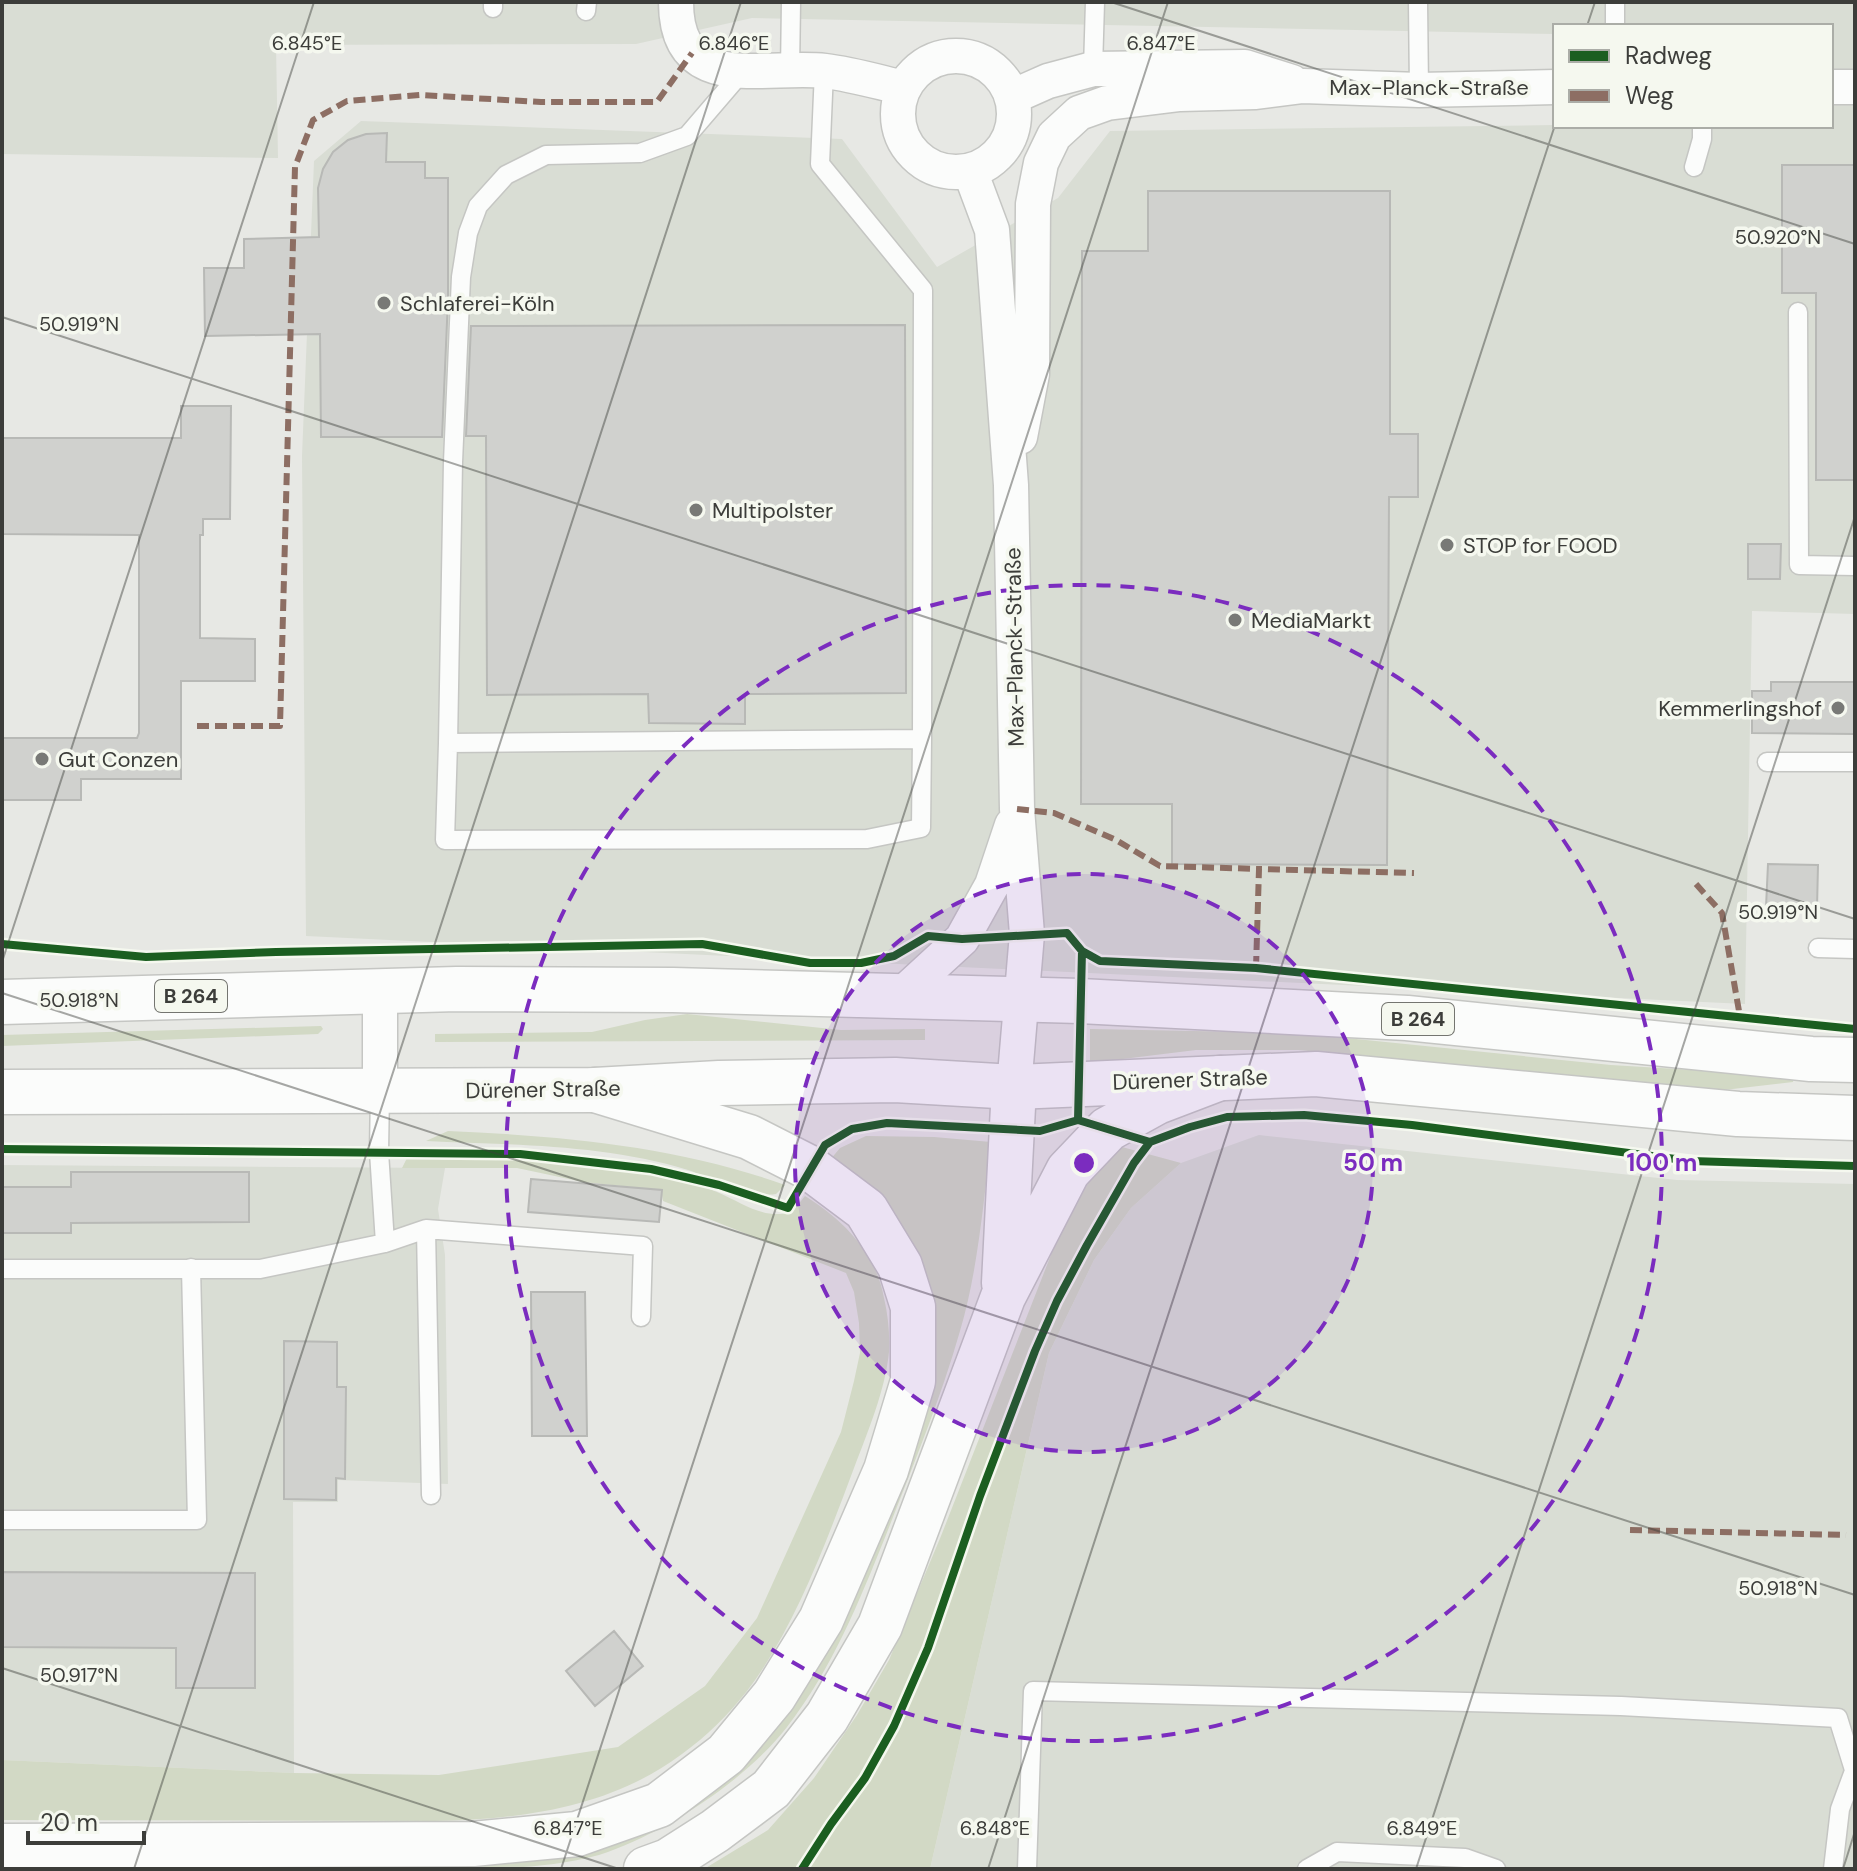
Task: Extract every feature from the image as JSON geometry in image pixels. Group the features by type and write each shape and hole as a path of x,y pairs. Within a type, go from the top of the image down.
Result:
{"main road":[{"name":"B 264","path":"2,1002 380,989 673,990 1080,1001 1407,1018 1811,1059 1855,1060"},
{"name":"Dürener Straße","path":"2,1092 595,1090 719,1083 895,1080 1014,1087 1316,1074 1738,1114 1855,1118"},
{"path":"646,1869 668,1861 703,1839 771,1789 827,1717 880,1626 1003,1297 1068,1171 1108,1129 1157,1102 1220,1078"},
{"path":"1003,1297 1014,1087"},
{"path":"2,1846 473,1844 577,1834 659,1805 726,1754 774,1696 821,1620 886,1470 913,1381 913,1307 900,1266 866,1210 810,1168 749,1137 595,1090"}],"street":[{"path":"676,2 676,24 692,53 718,68 741,73 824,71 904,88"},
{"path":"959,56 986,64 997,72 1012,97 1014,123 1008,142 992,160 970,171 950,173 935,169 912,153 897,120 904,88 924,65 935,59 959,56"},
{"name":"Max-Planck-Straße","path":"1012,97 1048,81 1093,69 1245,67 1303,86"},
{"name":"Max-Planck-Straße","path":"1011,485 1032,374 1033,204 1041,163 1054,136 1079,113 1107,103 1180,94 1256,92 1303,86 1419,90 1553,87"},
{"path":"1833,87 1855,87"},
{"name":"Max-Planck-Straße","path":"970,171 992,230 1011,485 1017,809 1027,934 1014,1087"},
{"name":"Max-Planck-Straße","path":"899,997 962,939 992,885 1017,809"},
{"path":"380,989 380,1091"}],"lane":[{"path":"790,71 791,2"},
{"path":"1093,69 1095,2"},
{"path":"1418,2 1419,90"},
{"path":"1615,2 1615,24"},
{"path":"741,73 687,136 640,153 546,155 506,175 478,206 468,233 461,277 453,462 445,840 867,839 921,828 923,290 820,164 824,71"},
{"path":"1694,167 1702,128"},
{"path":"1798,312 1799,565 1855,566"},
{"path":"448,743 922,739"},
{"path":"1767,762 1855,762"},
{"path":"1818,948 1855,949"},
{"path":"380,1091 379,1152 385,1243"},
{"path":"426,1229 431,1495"},
{"path":"2,1269 260,1269 385,1243 426,1229 643,1246 641,1317"},
{"path":"2,1520 197,1520 191,1268"},
{"path":"1027,1869 1033,1691 1621,1706 1838,1718 1854,1772 1840,1809 1833,1869"},
{"path":"1307,1869 1337,1852 1465,1858 1496,1869"}],"shaded area":[{"path":"2,2 1855,2 1855,614 1752,611 1745,1004 306,936 302,456 314,161 361,121 842,139 937,267 1058,198 1110,131 1553,125 1553,128 1833,128 1833,24 1553,24 1553,34 752,18 636,44 276,45 278,158 2,154"},
{"path":"1259,1135 1677,1180 1855,1184 1855,1869 930,1869 1049,1353 1094,1260 1131,1208 1181,1163"},
{"path":"2,1165 445,1168 438,1209 445,1255 448,1484 338,1480 338,1502 293,1502 294,1773 2,1760"}],"green space":[{"path":"687,1014 841,1030 925,1029 925,1040 435,1042 435,1034 592,1032"},
{"path":"321,1026 323,1029 318,1034 2,1046 2,1035"},
{"path":"1090,1029 1297,1033 1611,1065 1794,1076 1793,1082 1724,1090 1298,1050 1196,1050 1090,1063"},
{"path":"448,1131 619,1145 703,1161 785,1185 776,1194 755,1193 688,1170 624,1155 558,1147 426,1141"},
{"path":"866,1136 991,1142 976,1261 944,1383 865,1585 818,1682 770,1747 726,1786 676,1820 624,1846 576,1860 485,1869 186,1869 519,1863 594,1847 742,1760 934,1314 916,1249 882,1200 830,1160 840,1148"},
{"path":"1122,1147 1181,1163 1131,1208 1094,1260 1049,1353 930,1869 704,1869 768,1830 814,1778 857,1715 889,1660 1056,1242 1093,1174"},
{"path":"493,1156 636,1169 691,1182 772,1214 792,1212 805,1196 844,1226 873,1266 880,1281 889,1331 887,1367 880,1396 808,1584 780,1641 747,1691 709,1732 654,1772 595,1798 532,1813 435,1821 2,1820 2,1760 294,1773 439,1775 618,1747 705,1686 757,1618 841,1432 860,1353 854,1292 846,1273 663,1201 661,1190 583,1182 517,1168 402,1168 407,1158"}],"building":[{"name":"Schlaferei-Köln","path":"387,133 386,162 425,162 425,178 448,178 448,299 442,437 321,437 320,334 205,336 204,268 244,268 244,239 319,237 318,188 323,169 333,152 348,140 366,134"},
{"path":"1782,165 1855,165 1855,480 1816,480 1816,293 1782,293"},
{"name":"MediaMarkt","path":"1148,191 1390,191 1390,434 1418,434 1418,497 1389,497 1387,865 1172,864 1172,804 1081,804 1082,251 1148,251"},
{"name":"Multipolster","path":"905,325 906,693 745,694 745,724 649,723 648,694 487,695 486,436 466,436 471,326"},
{"path":"181,406 231,406 230,519 203,519 203,535 200,535 200,638 255,639 255,681 181,681 181,779 81,779 81,800 2,800 2,738 137,738 139,535 2,534 2,438 181,438"},
{"path":"1748,544 1781,544 1780,579 1748,579"},
{"path":"1771,682 1855,682 1855,734 1752,733 1752,691 1771,691"},
{"path":"1768,864 1818,865 1817,908 1766,907"},
{"path":"71,1172 249,1172 249,1222 71,1223 71,1233 2,1233 2,1187 71,1187"},
{"path":"531,1179 662,1190 659,1222 528,1212"},
{"path":"531,1292 585,1292 587,1436 532,1436"},
{"path":"284,1341 337,1342 337,1387 346,1387 345,1479 336,1478 336,1500 284,1499"},
{"path":"2,1572 255,1573 255,1688 176,1688 176,1648 2,1647"},
{"path":"614,1631 643,1666 595,1706 566,1671"}],"marked path":[{"path":"197,726 280,726 295,167 313,120 347,101 420,95 541,102 657,102 692,53"},
{"path":"1017,809 1054,813 1116,840 1160,866 1259,869"},
{"path":"1256,968 1259,869 1414,873"},
{"path":"1696,884 1722,913 1740,1017"},
{"path":"1630,1530 1846,1535"}],"cycle path":[{"path":"2,944 146,957 702,944 810,963 861,963 894,956 928,936 962,939 1067,933 1082,951 1078,1120"},
{"path":"1082,951 1100,961 1256,968 1855,1029"},
{"path":"802,1869 865,1778 894,1726 928,1648 980,1496 1035,1351 1087,1245 1134,1163 1150,1142 1227,1117 1304,1115 1412,1125 1691,1161 1855,1166"},
{"path":"2,1149 520,1154 651,1169 719,1185 788,1208 825,1145 852,1129 887,1123 1040,1131 1078,1120 1150,1142"}],"place":[{"name":"Schlaferei-Köln","path":"384,303"},
{"name":"Multipolster","path":"696,510"},
{"name":"STOP for FOOD","path":"1447,545"},
{"name":"MediaMarkt","path":"1235,620"},
{"name":"Kemmerlingshof","path":"1838,708"},
{"name":"Gut Conzen","path":"42,759"}]}
